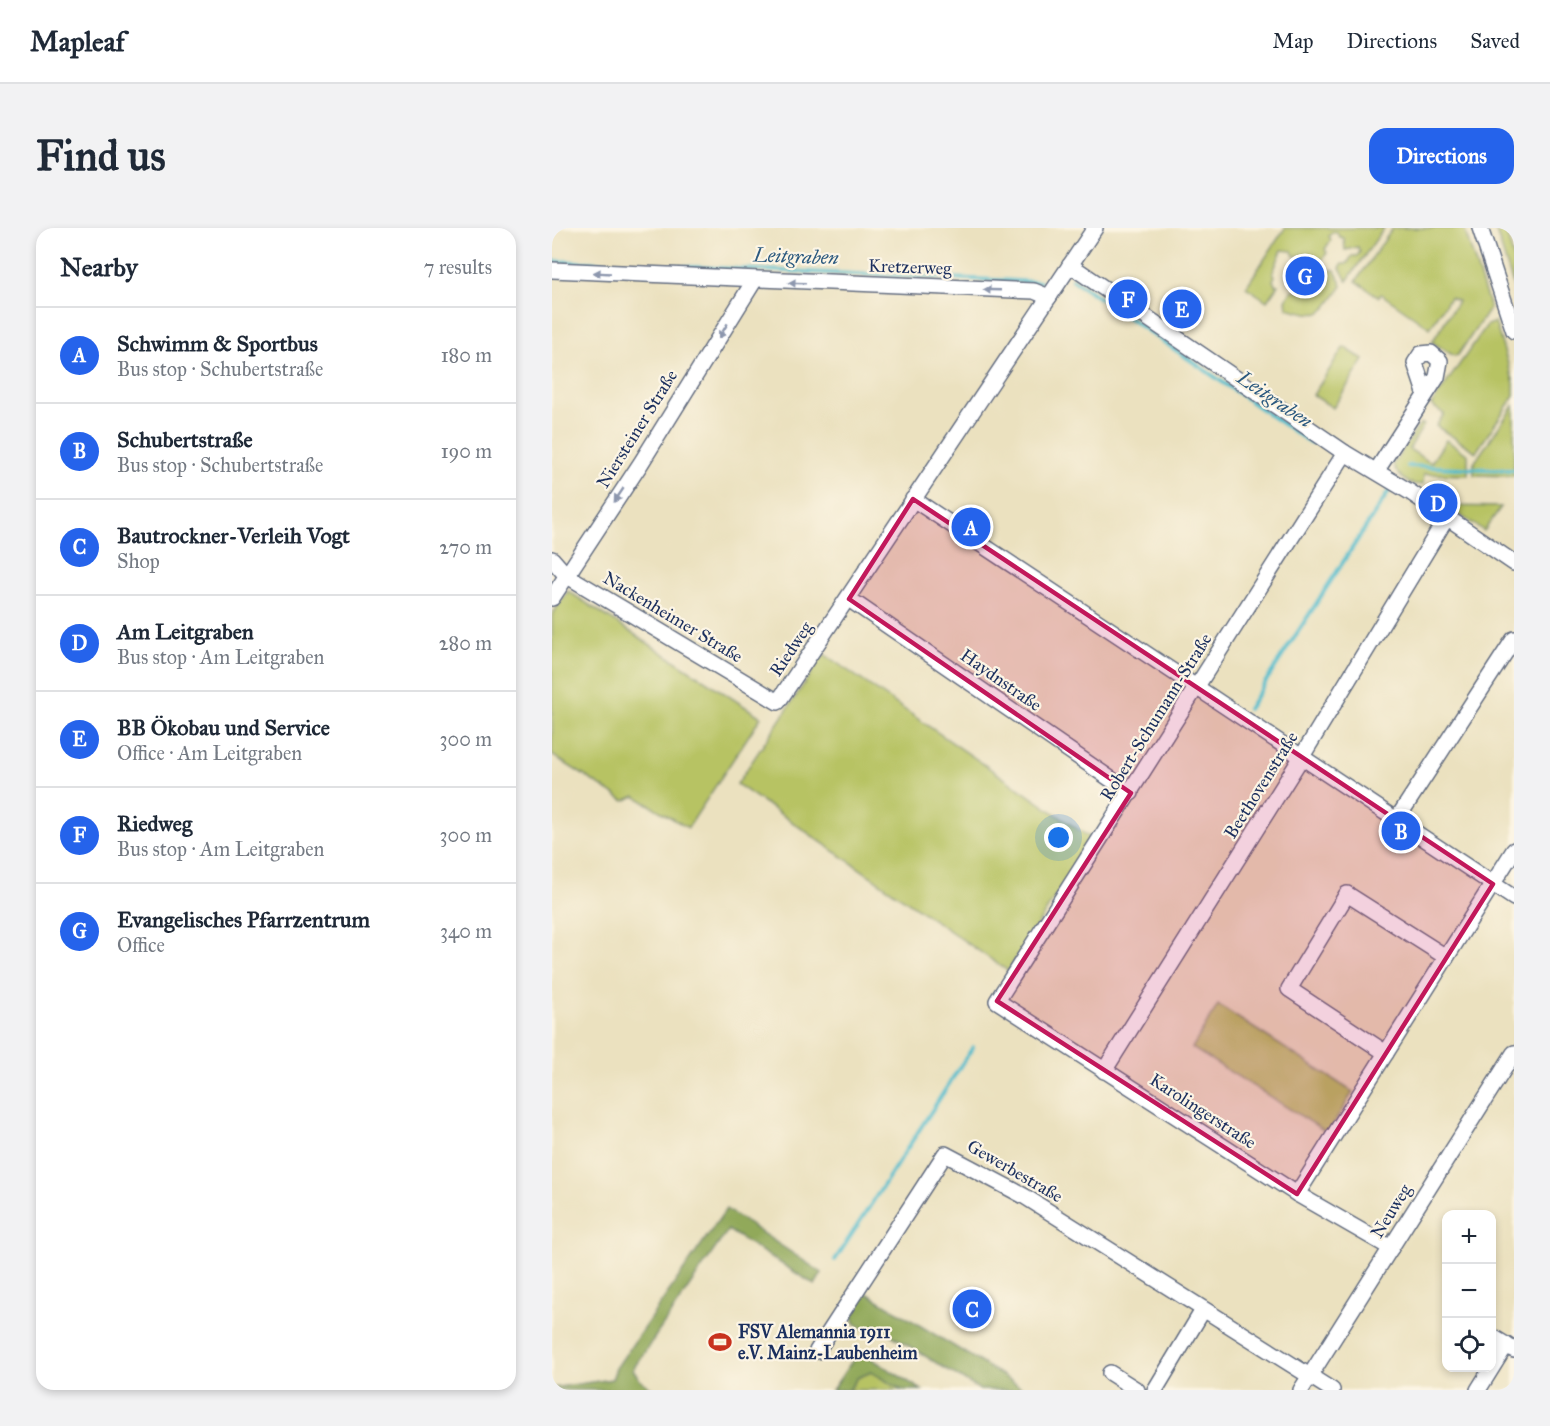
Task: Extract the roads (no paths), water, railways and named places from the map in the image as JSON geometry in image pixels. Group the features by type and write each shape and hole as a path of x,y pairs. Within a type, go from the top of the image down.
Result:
{"street":[{"name":"Riedweg","path":"778,702 1095,228"},
{"path":"1480,228 1514,330"},
{"path":"1070,265 1346,453 1377,470 1514,563"},
{"name":"Kretzerweg","path":"552,270 754,281 1034,291 1049,297"},
{"name":"Niersteiner Straße","path":"552,598 641,463 754,281"},
{"path":"1377,470 1425,393"},
{"name":"Robert-Schumann-Straße","path":"997,1001 1346,453"},
{"path":"913,499 1514,898"},
{"name":"Beethovenstraße","path":"1104,1071 1301,758 1446,517"},
{"name":"Nackenheimer Straße","path":"552,559 566,575 778,702"},
{"name":"Haydnstraße","path":"849,599 1131,793"},
{"path":"1397,819 1514,639"},
{"path":"1297,1194 1514,850"},
{"path":"1386,1053 1289,989 1347,894 1446,957"},
{"name":"Karolingerstraße","path":"997,1001 1297,1194 1391,1248"},
{"name":"Neuweg","path":"1301,1390 1514,1053"},
{"name":"Gewerbestraße","path":"818,1351 945,1154 997,1180 1332,1390"},
{"path":"1155,1390 1203,1310"},
{"path":"1478,1390 1510,1347 1496,1339"},
{"path":"1110,1372 1137,1390"}],"waterway":[{"name":"Leitgraben","path":"552,261 1040,282"},
{"name":"Leitgraben","path":"1072,279 1311,443"},
{"name":"Leitgraben","path":"1408,466 1514,470"},
{"path":"1248,709 1391,488"},
{"path":"835,1260 973,1047"}],"place":[{"name":"Evangelisches Pfarrzentrum","path":"1305,276"},
{"name":"Riedweg","path":"1128,299"},
{"name":"BB Ökobau und Service","path":"1182,309"},
{"name":"Am Leitgraben","path":"1438,503"},
{"name":"Schwimm & Sportbus","path":"971,527"},
{"name":"Schubertstraße","path":"1401,831"},
{"name":"Bautrockner-Verleih Vogt","path":"972,1309"},
{"name":"FSV Alemannia 1911 e.V. Mainz-Laubenheim","path":"720,1342"}]}
